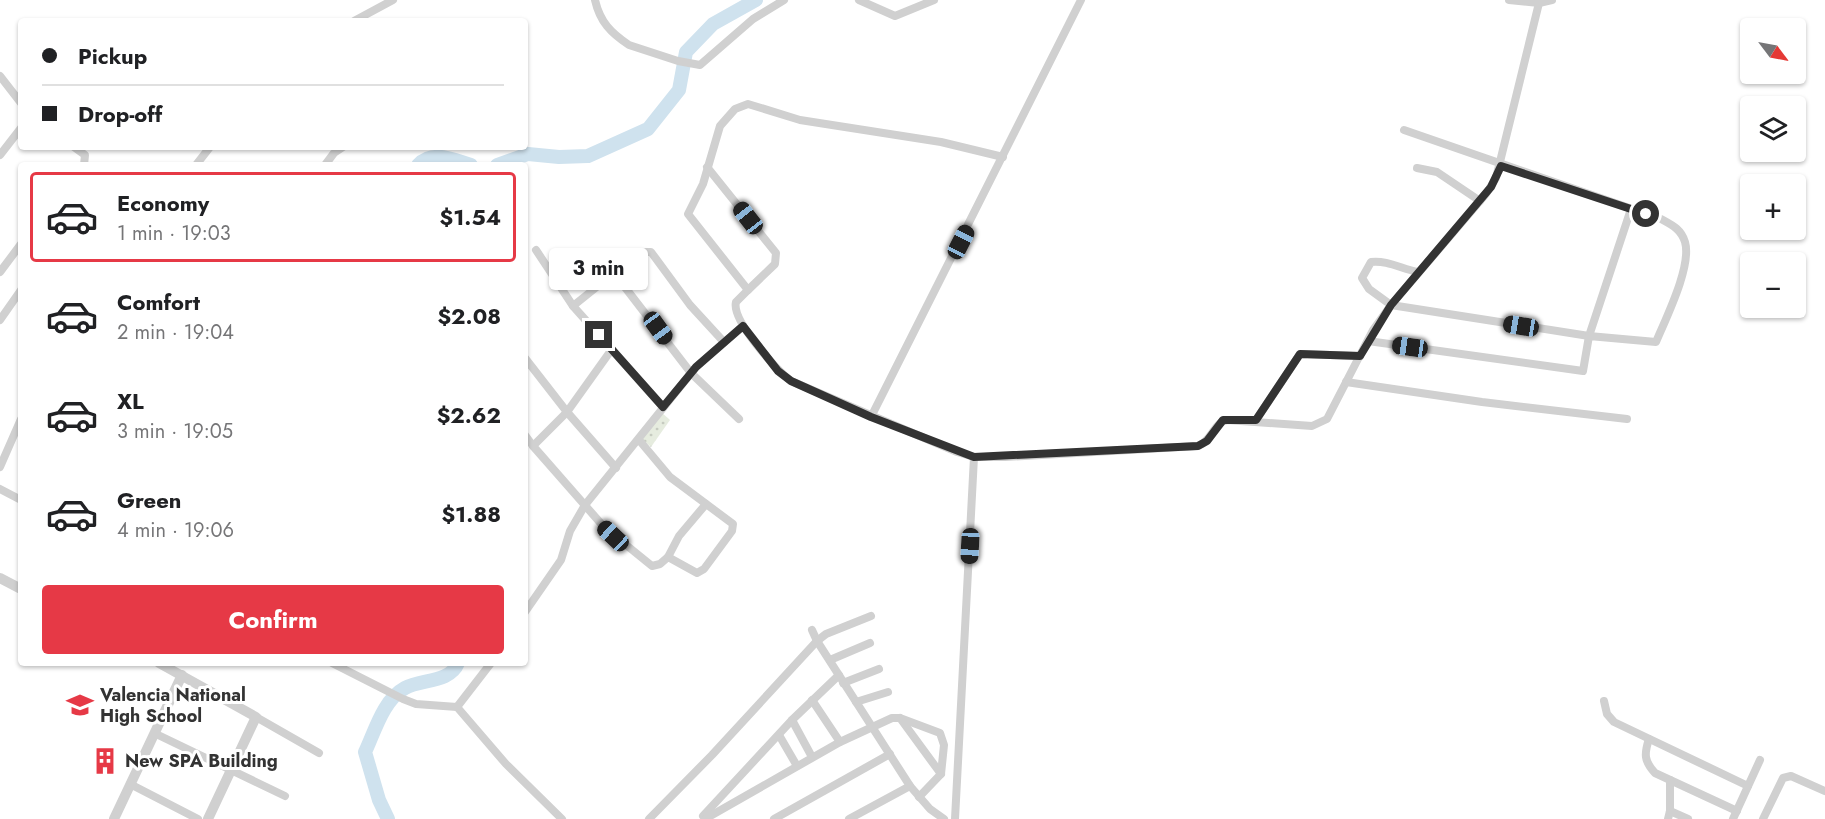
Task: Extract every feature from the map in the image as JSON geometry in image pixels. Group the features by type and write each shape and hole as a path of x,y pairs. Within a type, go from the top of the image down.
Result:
{"street":[{"path":"360,18 393,0"},
{"path":"595,0 603,22 610,32 629,45 693,65 706,62 753,19 784,0"},
{"path":"859,0 895,16 934,0"},
{"path":"871,417 1081,0"},
{"path":"1509,0 1539,3 1552,0"},
{"path":"707,167 776,253 774,264 735,306 743,326 778,371 791,381 871,417 974,457 1198,446 1207,441 1223,420 1256,420 1302,426 1321,424 1327,419 1368,341 1391,305 1491,187 1501,166 1505,136 1539,3"},
{"path":"0,76 18,99"},
{"path":"748,290 688,214 720,126 735,109 747,104 800,120 940,142 1003,157"},
{"path":"1404,130 1501,166 1661,219 1676,227 1685,243 1685,261 1656,342 1589,336 1391,305 1369,289 1362,278 1371,262 1384,261 1397,268 1418,272"},
{"path":"0,155 18,132"},
{"path":"78,150 85,155 84,162"},
{"path":"198,162 208,150"},
{"path":"327,162 338,150"},
{"path":"1417,168 1437,172 1480,201"},
{"path":"1368,341 1583,371 1589,336 1631,209"},
{"path":"0,272 18,248"},
{"path":"536,250 573,306 663,407"},
{"path":"573,306 614,273 646,252 651,252 690,305 723,341"},
{"path":"606,255 614,273 691,373 739,419"},
{"path":"0,320 18,294"},
{"path":"528,608 561,560 570,531 585,505 691,373 723,341 743,326"},
{"path":"533,446 567,412 612,349"},
{"path":"1256,420 1300,354 1360,356"},
{"path":"528,362 567,412 616,468"},
{"path":"1346,382 1482,402 1627,418"},
{"path":"0,467 18,426"},
{"path":"528,439 604,527 649,564 655,566 668,557 679,536 706,504"},
{"path":"639,440 670,477 732,522 733,528 730,535 704,569 698,573 668,557"},
{"path":"955,819 974,457"},
{"path":"0,489 18,498"},
{"path":"0,578 18,587"},
{"path":"649,819 712,755 817,641 826,634 871,616"},
{"path":"812,630 910,786 944,819"},
{"path":"830,660 870,643"},
{"path":"165,666 319,753"},
{"path":"338,666 416,704 457,707 506,764 562,819"},
{"path":"457,707 489,666"},
{"path":"703,819 812,700 841,679 879,669"},
{"path":"114,819 182,675"},
{"path":"856,702 888,692"},
{"path":"812,700 840,742"},
{"path":"1604,701 1607,714 1614,722 1748,786"},
{"path":"208,819 256,717"},
{"path":"900,718 941,774"},
{"path":"703,819 840,742 885,720 900,718 942,736 941,774 919,797"},
{"path":"792,720 813,757"},
{"path":"154,733 285,796"},
{"path":"779,735 797,766"},
{"path":"1649,739 1645,752 1646,763 1654,773 1735,815 1760,760"},
{"path":"774,819 890,754"},
{"path":"1763,819 1784,778 1791,776 1825,791"},
{"path":"1670,780 1669,815 1688,819"},
{"path":"130,784 198,819"},
{"path":"849,819 910,786"}],"shaded area":[{"path":"661,412 670,420 651,447 642,439"}],"waterway":[{"path":"505,162 528,154 559,157 588,156 648,129 679,90 686,52 713,24 756,0"},
{"path":"422,162 436,157 460,162"},
{"path":"388,819 379,800 365,752 376,726 385,708 397,693 412,685 449,674 456,666"}],"place":[{"name":"Valencia National High School","path":"80,705"},
{"name":"New SPA Building","path":"105,761"}],"route":[{"path":"599,335 663,407 696,367 723,341 743,326 778,371 791,381 871,417 974,457 1092,453 1138,447 1198,446 1207,441 1223,420 1256,420 1292,362 1300,354 1305,352 1360,356 1373,330 1391,305 1436,249 1486,194 1501,166 1646,214"}]}
